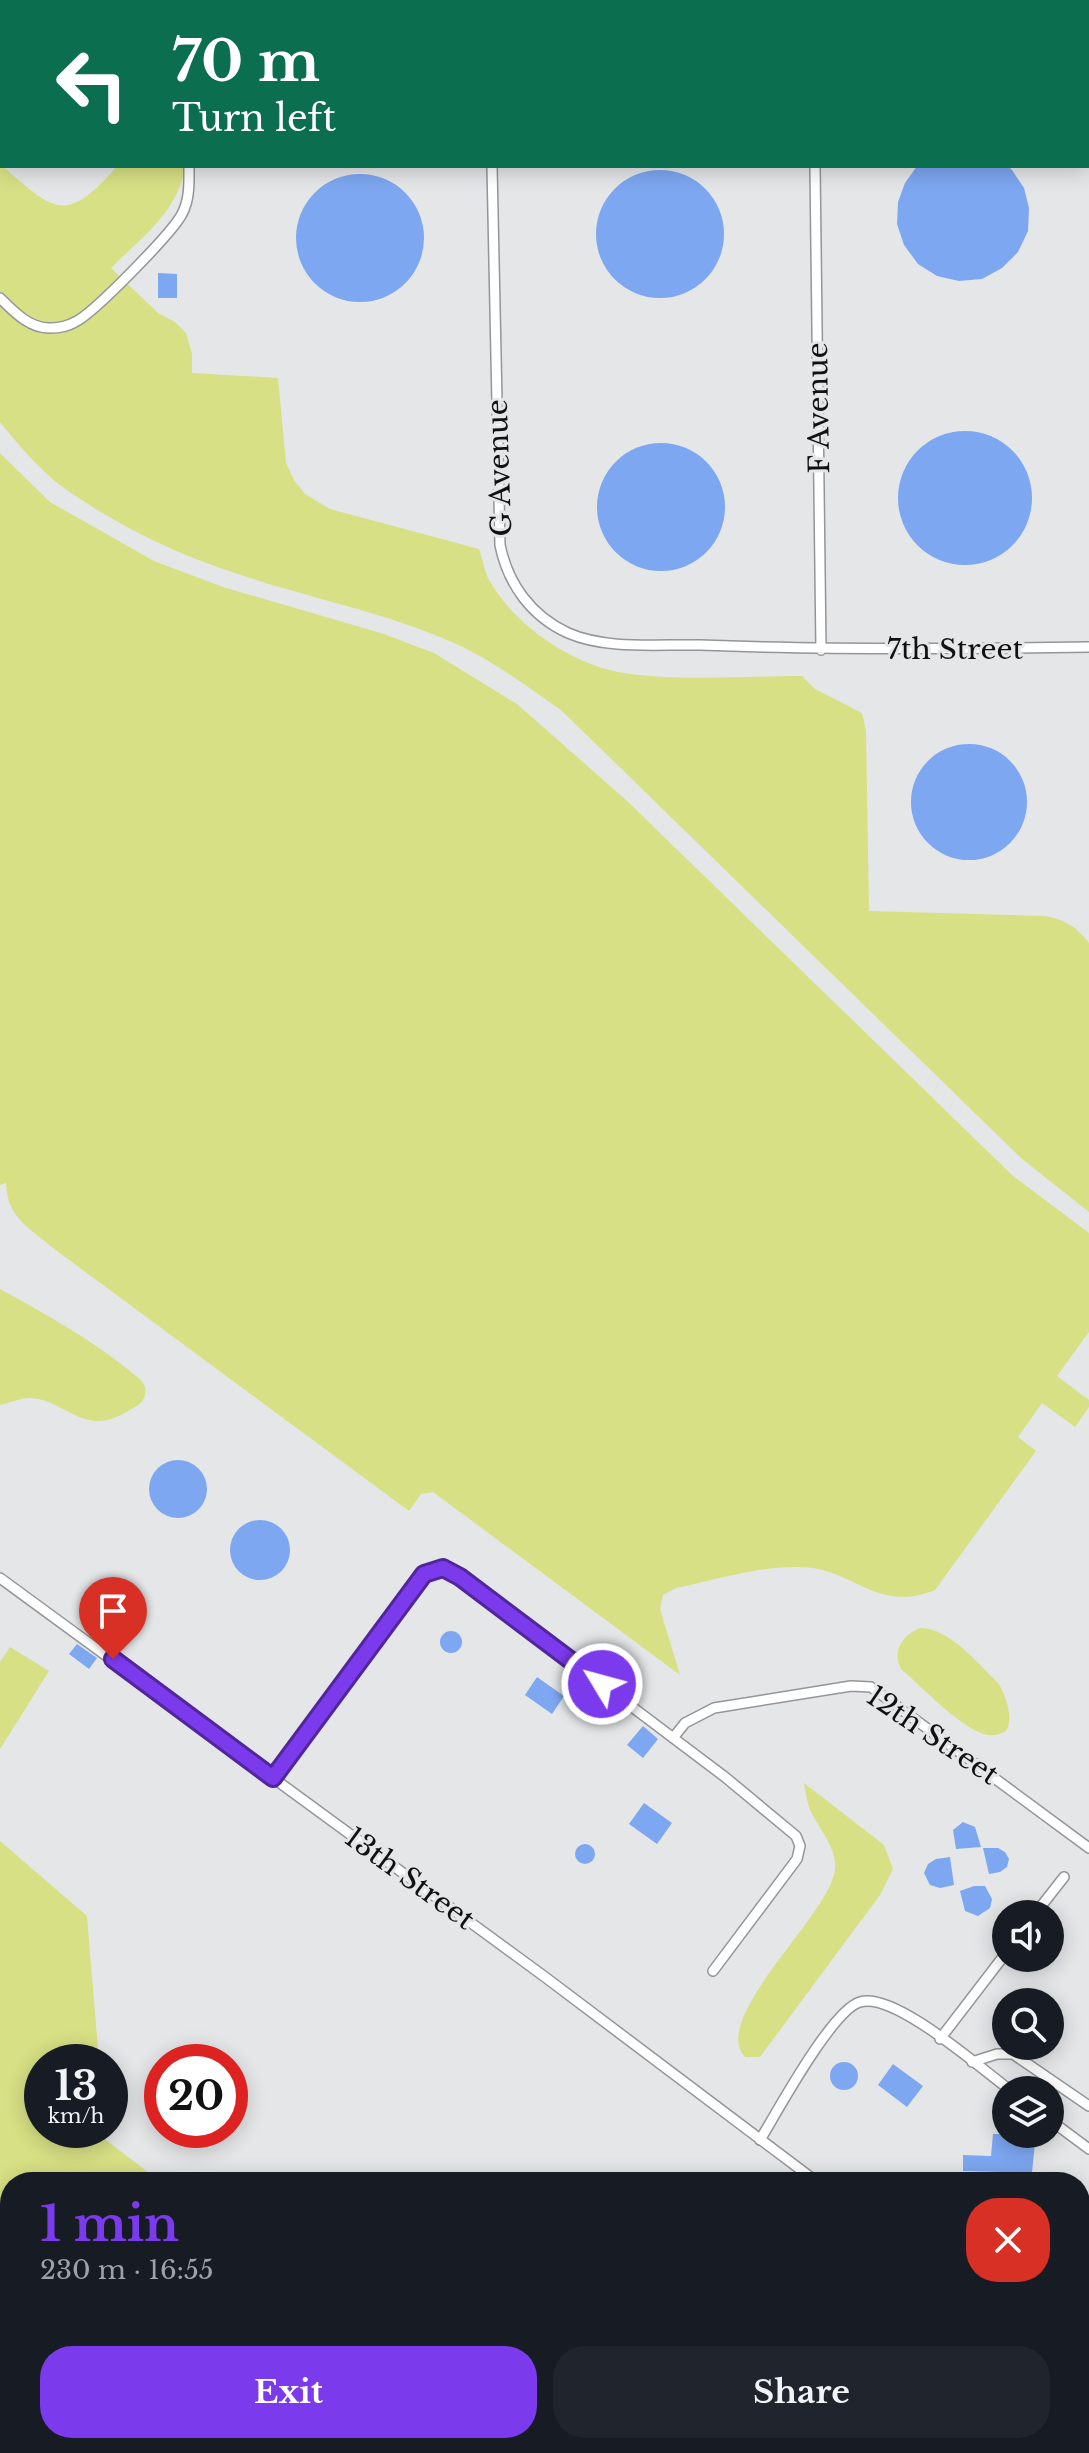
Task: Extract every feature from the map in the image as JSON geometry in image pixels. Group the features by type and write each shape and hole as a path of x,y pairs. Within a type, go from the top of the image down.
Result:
{"lane":[{"path":"0,298 18,316 49,329 76,322 175,224 187,202 189,168"},
{"name":"G Avenue","path":"492,168 499,529 504,561 522,596 553,625 588,639 821,650"},
{"name":"F Avenue","path":"815,168 821,650"},
{"name":"7th Street","path":"821,650 1089,647"},
{"path":"273,1778 424,1574 443,1568 460,1577 673,1738 796,1836 800,1846 797,1859 713,1971"},
{"name":"13th Street","path":"0,1578 803,2172"},
{"name":"12th Street","path":"673,1738 685,1723 714,1708 851,1686 871,1687 1089,1848"},
{"path":"1046,1900 1064,1877"},
{"path":"940,2039 992,1971"},
{"path":"760,2140 815,2052 851,2006 868,2000 893,2006 992,2077"},
{"path":"972,2062 997,2054 1013,2054 1089,2106"},
{"path":"1064,2130 1089,2149"}],"green space":[{"path":"0,168 5,168 34,193 60,205 85,198 115,168 184,168 167,210 111,268 158,313 175,322 186,333 192,354 192,373 278,378 286,463 305,494 330,509 479,549 488,578 498,595 526,625 561,650 599,667 661,677 802,676 815,689 862,713 866,731 869,911 1045,916 1070,925 1089,943 1089,1212 1021,1158 562,711 496,666 429,632 220,568 151,539 64,488 30,457 0,422"},
{"path":"0,453 50,502 154,561 223,587 384,634 434,653 517,704 626,800 1013,1176 1089,1233 1089,1332 1057,1376 1089,1400 1089,1407 1075,1427 1042,1403 1018,1437 1036,1451 935,1590 896,1597 835,1574 799,1567 753,1571 676,1588 663,1595 660,1609 680,1675 433,1492 421,1494 409,1511 53,1248 21,1221 10,1205 6,1183 0,1185"},
{"path":"0,1289 115,1359 142,1381 145,1395 142,1401 112,1419 99,1421 76,1415 43,1400 26,1398 0,1405"},
{"path":"920,1628 952,1640 998,1683 1008,1707 1006,1731 988,1735 978,1732 943,1707 901,1669 898,1662 900,1644"},
{"path":"10,1647 49,1671 0,1749 0,1662"},
{"path":"804,1783 884,1845 893,1869 880,1895 760,2057 745,2057 738,2040 743,2018 756,1993 828,1890 835,1870 833,1854 809,1807"},
{"path":"0,1841 87,1916 98,2044 24,2044 24,2148 116,2148 148,2172 0,2172"}],"building":[{"path":"916,168 1010,168 1024,188 1029,208 1028,231 1018,252 1002,268 982,279 959,281 937,276 918,264 904,245 897,224 898,202 905,183"},
{"path":"660,170 685,174 706,188 720,209 724,234 720,259 706,280 685,294 660,298 635,294 614,280 600,259 596,234 600,209 614,188 635,174"},
{"path":"360,174 384,179 405,193 419,214 424,238 419,262 405,283 384,297 360,302 336,297 315,283 301,262 296,238 301,214 315,193 336,179"},
{"path":"158,273 177,274 177,298 158,298"},
{"path":"965,431 991,436 1012,451 1027,472 1032,498 1027,524 1012,545 991,560 965,565 939,560 918,545 903,524 898,498 903,472 918,451 939,436"},
{"path":"661,443 686,448 706,462 720,482 725,507 720,532 706,552 686,566 661,571 636,566 616,552 602,532 597,507 602,482 616,462 636,448"},
{"path":"969,744 991,748 1010,761 1023,780 1027,802 1023,824 1010,843 991,856 969,860 947,856 928,843 915,824 911,802 915,780 928,761 947,748"},
{"path":"178,1460 199,1468 207,1489 199,1510 178,1518 157,1510 149,1489 157,1468"},
{"path":"260,1520 271,1522 281,1529 288,1539 288,1561 281,1571 271,1578 260,1580 249,1578 239,1571 232,1561 230,1550 232,1539 239,1529 249,1522"},
{"path":"451,1631 459,1634 462,1642 459,1650 451,1653 443,1650 440,1642 443,1634"},
{"path":"77,1644 97,1658 89,1669 69,1654"},
{"path":"537,1677 564,1696 552,1714 525,1695"},
{"path":"643,1726 658,1739 643,1758 627,1745"},
{"path":"644,1803 672,1823 657,1844 629,1824"},
{"path":"963,1822 975,1827 981,1847 956,1849 953,1830"},
{"path":"581,1844 589,1844 595,1854 589,1864 581,1864 575,1858 575,1850"},
{"path":"983,1848 998,1848 1005,1852 1009,1859 1007,1867 989,1874"},
{"path":"950,1857 954,1885 940,1888 930,1885 924,1873 928,1864"},
{"path":"985,1886 992,1899 990,1908 978,1916 965,1911 960,1891"},
{"path":"844,2062 854,2066 858,2076 854,2086 844,2090 834,2086 830,2076 834,2066"},
{"path":"893,2064 923,2086 907,2107 878,2085"},
{"path":"992,2145 992,2148 1035,2148 1032,2172 963,2171 963,2155 991,2156"}],"route":[{"path":"113,1659 273,1778 424,1574 443,1568 460,1577 602,1684"}]}
